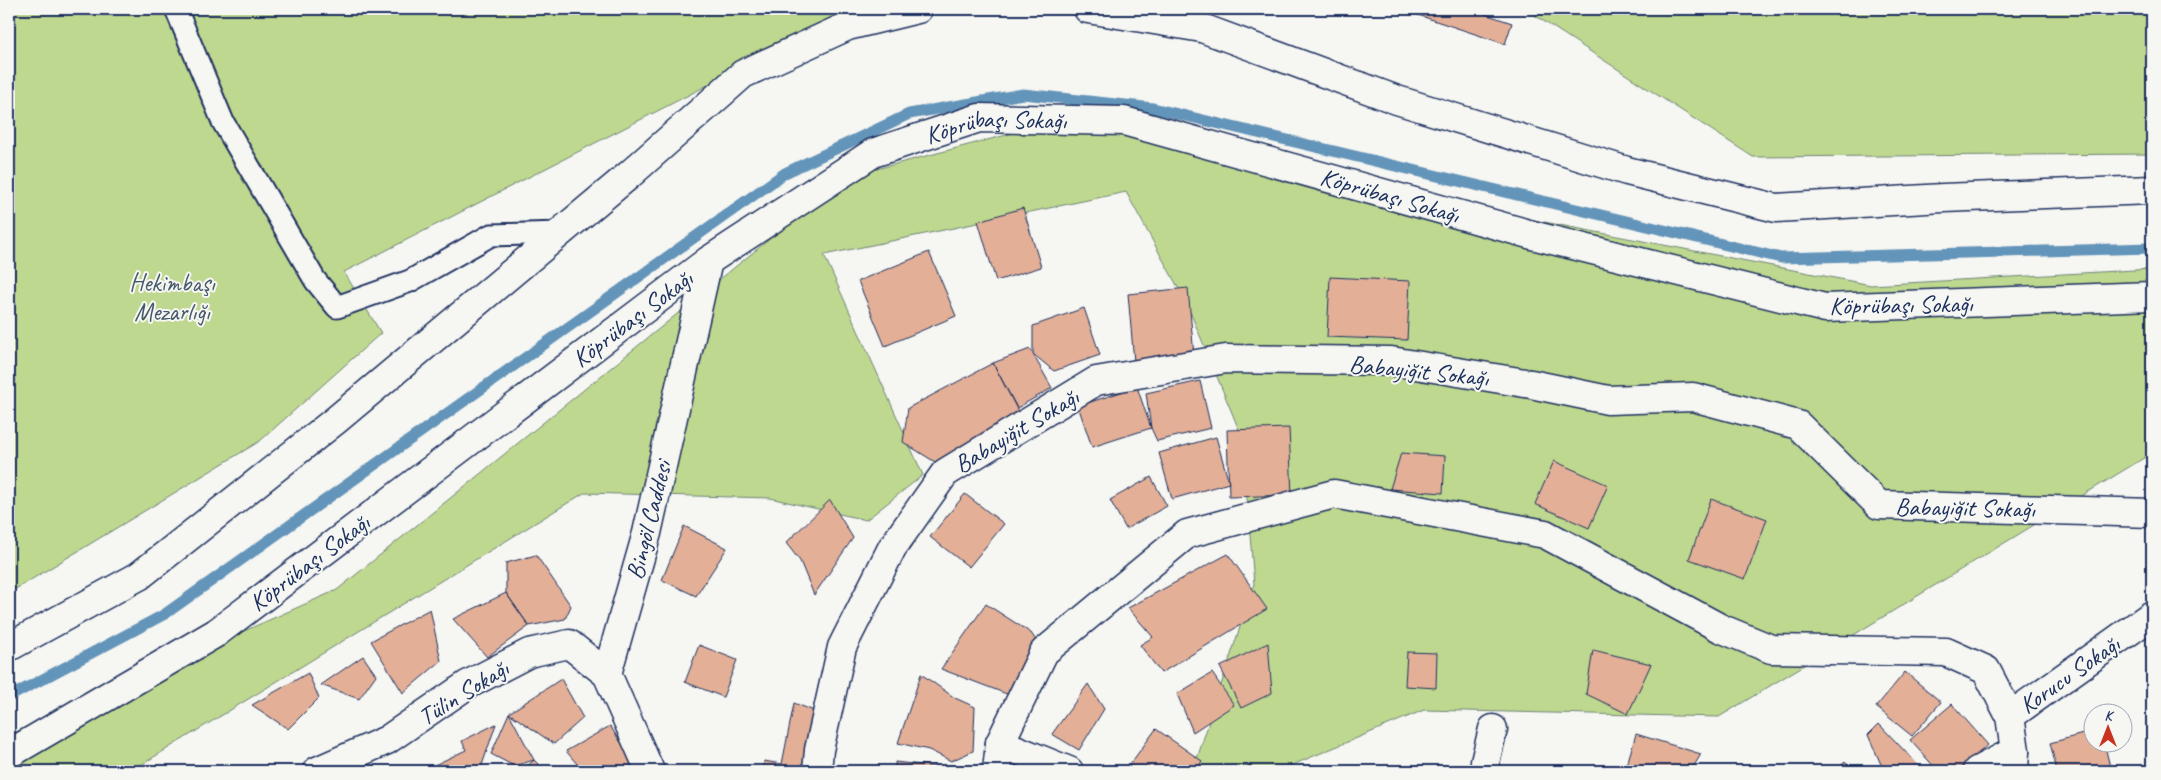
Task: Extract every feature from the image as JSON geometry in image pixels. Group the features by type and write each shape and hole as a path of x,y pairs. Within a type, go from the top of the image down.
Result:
{"street":[{"path":"9,647 139,576 336,420 629,175 743,74 848,26 918,9"},
{"path":"1088,9 1202,28 1397,100 1627,171 1776,208 1953,197 2152,190"},
{"name":"Köprübaşı Sokağı","path":"9,754 216,633 708,261 874,153 978,118 1124,121 1536,236 1824,308 2152,296"},
{"name":"Bingöl Caddesi","path":"607,674 647,533 708,261"},
{"name":"Babayiğit Sokağı","path":"817,771 819,750 842,647 892,548 945,473 1096,381 1226,359 1391,361 1531,384 1608,400 1693,397 1798,425 1879,505 2152,513"},
{"path":"997,771 1000,743 1044,652 1187,534 1334,494 1545,534 1720,628 1771,648 1946,652 1986,670 2010,716 2015,761"},
{"name":"Korucu Sokağı","path":"2010,716 2152,615"},
{"name":"Tülin Sokağı","path":"316,771 387,740 467,685 529,653 569,644 607,674"},
{"path":"607,674 650,771"},
{"path":"1485,771 1485,762 1494,729"},
{"path":"1000,743 1069,771"},
{"name":"Korucu Sokağı","path":"1977,771 2015,761"}],"lane":[{"path":"176,9 223,122 314,280 337,307 410,281 491,235 560,233"}],"green space":[{"name":"Hekimbaşı Mezarlığı","path":"9,9 856,9 344,272 381,333 260,441 9,593"},
{"path":"1525,9 2152,9 2152,154 1753,157"},
{"path":"1056,122 1404,195 1871,285 2152,269 2152,453 1719,717 1424,710 1278,771 1193,771 1254,584 1242,437 1186,302 1126,192 824,255 923,475 866,520 770,498 584,493 131,771 9,771 9,735 337,590 846,177"}],"building":[{"path":"1400,9 1470,9 1512,23 1505,44"},
{"path":"1023,208 1041,267 996,281 978,221"},
{"path":"929,252 956,316 885,346 858,281"},
{"path":"1330,277 1410,281 1407,340 1327,337"},
{"path":"1188,288 1194,356 1134,362 1128,294"},
{"path":"1084,308 1100,355 1054,371 1033,354 1033,326"},
{"path":"1030,349 1052,388 1017,408 993,363"},
{"path":"993,363 1021,417 935,462 903,442 908,408"},
{"path":"1200,381 1211,428 1157,441 1151,428 1146,393"},
{"path":"1137,387 1151,428 1092,447 1078,406"},
{"path":"1289,428 1292,495 1229,497 1227,430"},
{"path":"1216,437 1229,483 1172,499 1159,453"},
{"path":"1401,453 1445,456 1443,493 1390,489"},
{"path":"1554,461 1608,485 1589,528 1535,504"},
{"path":"1151,477 1167,506 1126,529 1110,500"},
{"path":"965,494 1004,524 969,567 930,537"},
{"path":"1711,499 1767,519 1745,579 1689,559"},
{"path":"830,500 853,538 814,595 800,561 786,543"},
{"path":"684,526 727,548 696,596 662,580"},
{"path":"1228,554 1267,609 1161,673 1140,645 1153,637 1128,608"},
{"path":"536,555 571,606 565,619 529,626 506,593 506,563"},
{"path":"506,593 529,626 487,657 453,619"},
{"path":"986,604 1031,633 1044,652 1012,696 941,669"},
{"path":"430,609 441,661 403,693 371,641"},
{"path":"1268,643 1272,693 1241,708 1220,667"},
{"path":"699,645 737,660 723,697 685,682"},
{"path":"1593,650 1651,664 1628,714 1586,694"},
{"path":"1407,652 1437,653 1436,688 1405,686"},
{"path":"363,656 376,675 359,699 321,685"},
{"path":"1905,672 1941,702 1912,736 1876,707"},
{"path":"308,673 319,698 288,729 252,705"},
{"path":"1212,673 1234,705 1193,732 1177,694"},
{"path":"921,674 955,698 975,707 973,751 951,761 929,750 898,743"},
{"path":"561,679 583,718 554,744 509,713"},
{"path":"1088,684 1104,709 1079,750 1052,734"},
{"path":"794,703 819,713 815,771 763,771 764,761 782,764"},
{"path":"1952,704 1988,745 1957,771 1938,771 1910,740"},
{"path":"509,713 534,760 514,766 491,754"},
{"path":"496,724 480,771 422,771 466,750 462,741"},
{"path":"1879,724 1917,764 1910,771 1884,771 1868,735"},
{"path":"610,726 640,771 583,771 566,751"},
{"path":"1156,729 1202,761 1196,771 1125,771"},
{"path":"1636,734 1701,754 1691,771 1625,771"},
{"path":"2084,734 2084,752 2106,752 2111,771 2057,771 2050,743"},
{"path":"534,760 545,771 522,771"},
{"path":"895,762 939,767 938,771 895,771"},
{"path":"1845,762 1853,771 1835,771"},
{"path":"1453,767 1455,771 1423,771"}],"waterway":[{"path":"9,697 165,614 785,173 909,114 1023,94 1153,108 1781,258 2152,248"}]}
